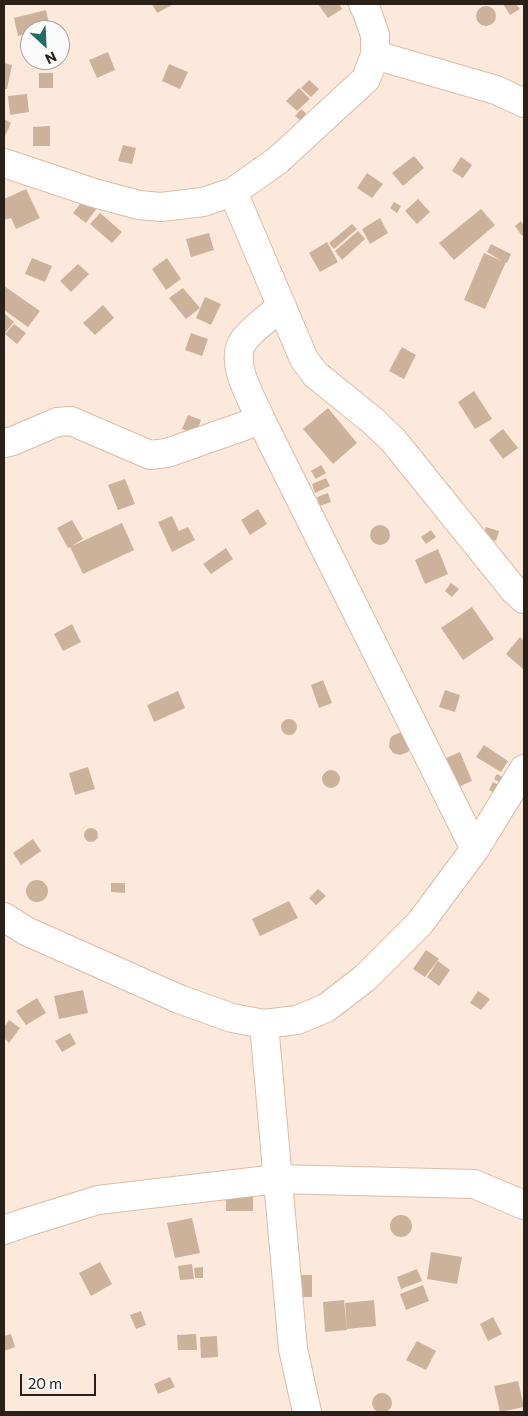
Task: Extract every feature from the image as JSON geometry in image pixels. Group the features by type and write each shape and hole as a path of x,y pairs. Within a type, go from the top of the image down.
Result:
{"street":[{"path":"4,163 94,193 139,205 161,207 203,202 233,192 278,160 366,78 375,55 375,36 368,12 363,4"},
{"path":"375,55 496,90 524,103"},
{"path":"233,192 304,359 315,374 373,421 393,440 413,462 496,568 524,599"},
{"path":"282,306 244,339 238,352 238,365 261,420 475,849"},
{"path":"4,443 57,422 71,421 150,455 167,453 261,420"},
{"path":"4,917 26,931 179,998 232,1018 264,1024 297,1020 326,1008 365,978 420,923 475,849 521,778"},
{"path":"264,1024 293,1349 307,1412"},
{"path":"4,1230 98,1200 277,1179 474,1184 524,1205"}],"building":[{"path":"152,4 174,4 157,13"},
{"path":"318,4 339,4 342,9 328,18"},
{"path":"503,4 516,4 520,9 510,15"},
{"path":"486,6 493,9 496,16 493,23 486,26 479,23 476,16 479,9"},
{"path":"46,10 48,20 20,20 20,36 18,36 14,18"},
{"path":"108,52 115,70 97,78 89,60"},
{"path":"4,63 12,65 7,89 4,89"},
{"path":"169,64 188,72 180,89 162,81"},
{"path":"39,73 53,73 53,88 39,88"},
{"path":"309,80 319,89 311,97 301,88"},
{"path":"299,88 310,99 297,111 286,101"},
{"path":"27,94 29,112 10,115 8,96"},
{"path":"301,109 309,116 304,123 295,116"},
{"path":"4,119 11,123 4,138"},
{"path":"50,126 50,146 33,146 33,127"},
{"path":"123,145 136,148 132,164 118,161"},
{"path":"414,156 424,168 403,186 392,173"},
{"path":"461,157 472,165 463,178 452,171"},
{"path":"367,173 383,184 372,198 357,188"},
{"path":"26,189 40,218 16,229 11,218 4,220 4,199"},
{"path":"84,199 97,208 86,223 73,213"},
{"path":"418,199 430,212 417,224 405,211"},
{"path":"394,202 401,206 397,213 390,208"},
{"path":"481,209 495,225 454,260 439,243"},
{"path":"100,213 122,232 112,243 90,224"},
{"path":"380,218 388,233 370,244 362,229"},
{"path":"521,221 524,226 524,234 522,236 515,226"},
{"path":"352,224 357,229 334,249 329,243"},
{"path":"358,231 365,239 342,260 335,251"},
{"path":"209,233 214,250 191,257 186,239"},
{"path":"327,242 338,262 320,272 309,253"},
{"path":"491,244 511,254 485,309 464,300 484,253 502,261 487,252"},
{"path":"32,258 52,266 45,282 25,274"},
{"path":"167,258 181,279 166,290 152,269"},
{"path":"78,264 89,274 71,292 60,281"},
{"path":"4,286 40,311 28,327 4,310"},
{"path":"183,288 200,308 186,319 169,298"},
{"path":"205,297 221,304 211,325 196,318"},
{"path":"103,305 114,318 95,335 83,323"},
{"path":"4,313 14,322 4,334"},
{"path":"14,324 26,333 17,344 5,334"},
{"path":"191,333 208,339 202,356 185,350"},
{"path":"402,347 416,355 404,379 389,371"},
{"path":"474,391 492,419 475,429 458,402"},
{"path":"328,408 357,443 333,464 303,429"},
{"path":"188,415 201,420 196,434 182,429"},
{"path":"503,429 518,448 503,459 489,440"},
{"path":"321,465 326,473 316,479 311,471"},
{"path":"326,478 330,486 315,493 312,484"},
{"path":"125,479 135,504 118,510 108,485"},
{"path":"328,493 331,502 320,506 317,497"},
{"path":"258,509 267,524 250,535 241,520"},
{"path":"172,516 179,531 188,527 195,540 172,552 158,522"},
{"path":"72,520 83,539 72,546 122,523 134,550 83,574 70,547 68,548 57,528"},
{"path":"380,525 387,528 390,535 387,542 380,545 373,542 370,535 373,528"},
{"path":"486,527 499,531 496,541 483,536"},
{"path":"431,530 436,537 426,544 421,537"},
{"path":"226,548 233,559 211,574 203,564"},
{"path":"438,549 448,574 425,584 415,560"},
{"path":"451,583 459,589 452,597 445,591"},
{"path":"472,607 494,639 463,660 441,628"},
{"path":"72,624 81,642 63,651 54,634"},
{"path":"520,637 524,641 524,670 506,654"},
{"path":"323,680 332,703 319,708 311,685"},
{"path":"445,690 460,695 455,712 439,707"},
{"path":"178,691 185,708 154,722 147,705"},
{"path":"289,719 297,727 289,735 281,727"},
{"path":"402,733 411,746 408,752 400,755 393,753 389,747 392,736"},
{"path":"484,745 508,761 501,772 476,757"},
{"path":"460,752 472,781 456,788 444,759"},
{"path":"88,767 95,789 75,795 69,773"},
{"path":"327,770 335,770 340,775 338,786 327,788 322,783 322,775"},
{"path":"497,774 504,778 501,783 494,779"},
{"path":"493,782 500,786 496,794 489,790"},
{"path":"88,828 94,828 98,835 94,842 88,842 84,838 84,832"},
{"path":"33,839 41,851 21,865 13,853"},
{"path":"37,880 45,883 48,891 45,899 37,902 29,899 26,891 29,883"},
{"path":"111,883 125,883 125,893 111,892"},
{"path":"318,889 326,896 316,905 309,898"},
{"path":"289,901 298,918 260,936 252,919"},
{"path":"426,950 439,959 425,977 413,969"},
{"path":"438,961 450,970 439,986 427,977"},
{"path":"83,990 88,1013 59,1019 54,996"},
{"path":"478,991 490,999 481,1010 470,1003"},
{"path":"37,998 46,1013 26,1025 16,1011"},
{"path":"9,1020 20,1028 9,1043 4,1038 4,1027"},
{"path":"70,1033 76,1044 62,1052 55,1041"},
{"path":"226,1192 253,1192 253,1211 226,1211"},
{"path":"401,1215 409,1218 412,1226 409,1234 401,1237 393,1234 390,1226 393,1218"},
{"path":"192,1218 200,1253 175,1258 167,1223"},
{"path":"431,1252 462,1257 457,1284 427,1279"},
{"path":"100,1262 112,1284 91,1296 79,1273"},
{"path":"192,1264 194,1279 180,1280 178,1266"},
{"path":"203,1267 203,1278 195,1278 194,1268"},
{"path":"417,1269 422,1281 401,1289 397,1277"},
{"path":"299,1275 312,1275 312,1297 299,1297"},
{"path":"423,1285 429,1301 406,1310 400,1294"},
{"path":"344,1300 347,1330 325,1332 323,1302"},
{"path":"374,1300 376,1326 347,1329 345,1303"},
{"path":"141,1311 146,1325 136,1329 130,1315"},
{"path":"493,1317 502,1334 488,1341 480,1324"},
{"path":"11,1334 15,1347 4,1351 4,1336"},
{"path":"196,1334 197,1350 178,1350 177,1335"},
{"path":"217,1336 218,1357 201,1358 200,1337"},
{"path":"417,1341 436,1351 426,1370 406,1360"},
{"path":"170,1377 175,1387 158,1394 154,1384"},
{"path":"518,1381 524,1407 500,1412 494,1386"},
{"path":"378,1393 386,1393 392,1399 392,1407 386,1413 378,1413 372,1407 372,1399"}]}
